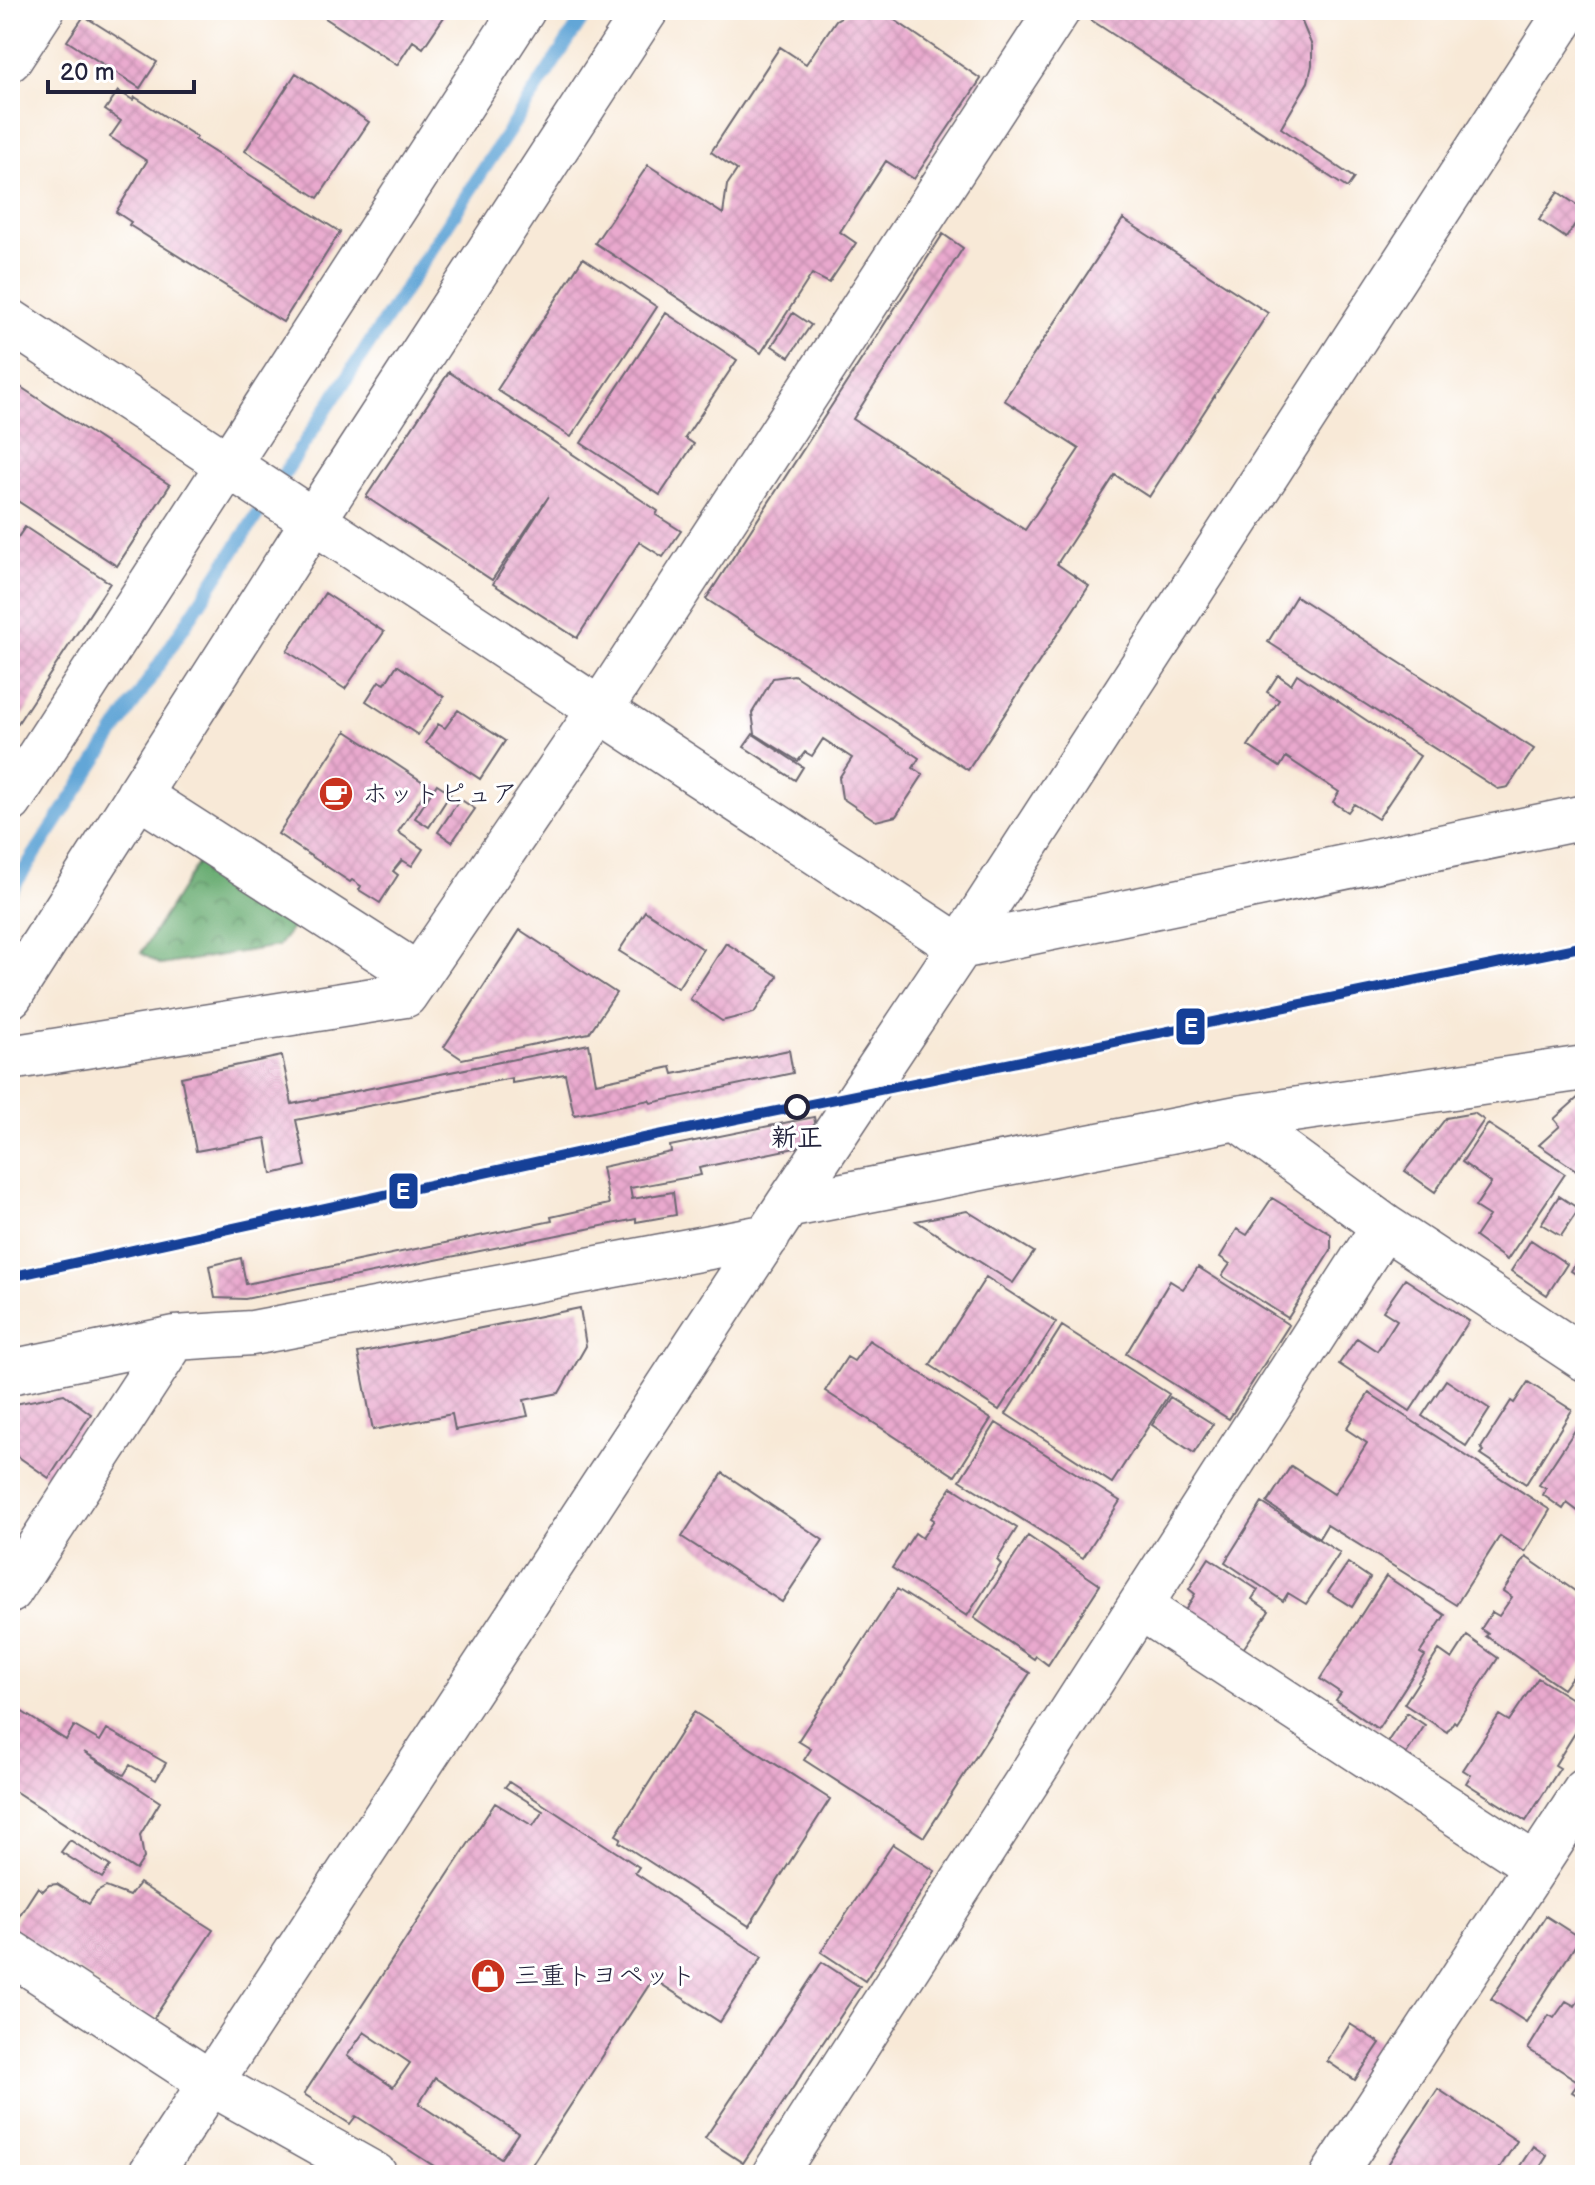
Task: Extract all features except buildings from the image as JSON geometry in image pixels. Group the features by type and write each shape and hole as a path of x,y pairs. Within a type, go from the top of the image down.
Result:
{"street":[{"path":"10,59 42,10"},
{"path":"10,801 237,470 523,10"},
{"path":"10,996 138,795 307,515 646,10"},
{"path":"10,1058 405,995 601,708 1058,10"},
{"path":"150,2175 960,947 1568,10"},
{"path":"10,321 960,947 1585,817"},
{"path":"138,795 418,975"},
{"path":"10,1372 175,1338 252,1333 778,1221 1237,1118 1585,1068"},
{"path":"1237,1118 1384,1226 1585,1359"},
{"path":"774,2175 1384,1226"},
{"path":"10,1591 175,1338"},
{"path":"1140,1607 1536,1866"},
{"path":"1333,2175 1585,1791"},
{"path":"10,1952 211,2083 375,2175"}],"green space":[{"path":"198,862 297,922 278,946 161,965 141,953"}],"waterway":[{"path":"10,892 588,10"}],"transit line":[{"name":"E","path":"10,1277 649,1137 1585,946"}],"place":[{"name":"ホットピュア","path":"336,794"},
{"name":"新正","path":"797,1107"},
{"name":"三重トヨペット","path":"488,1976"}]}
